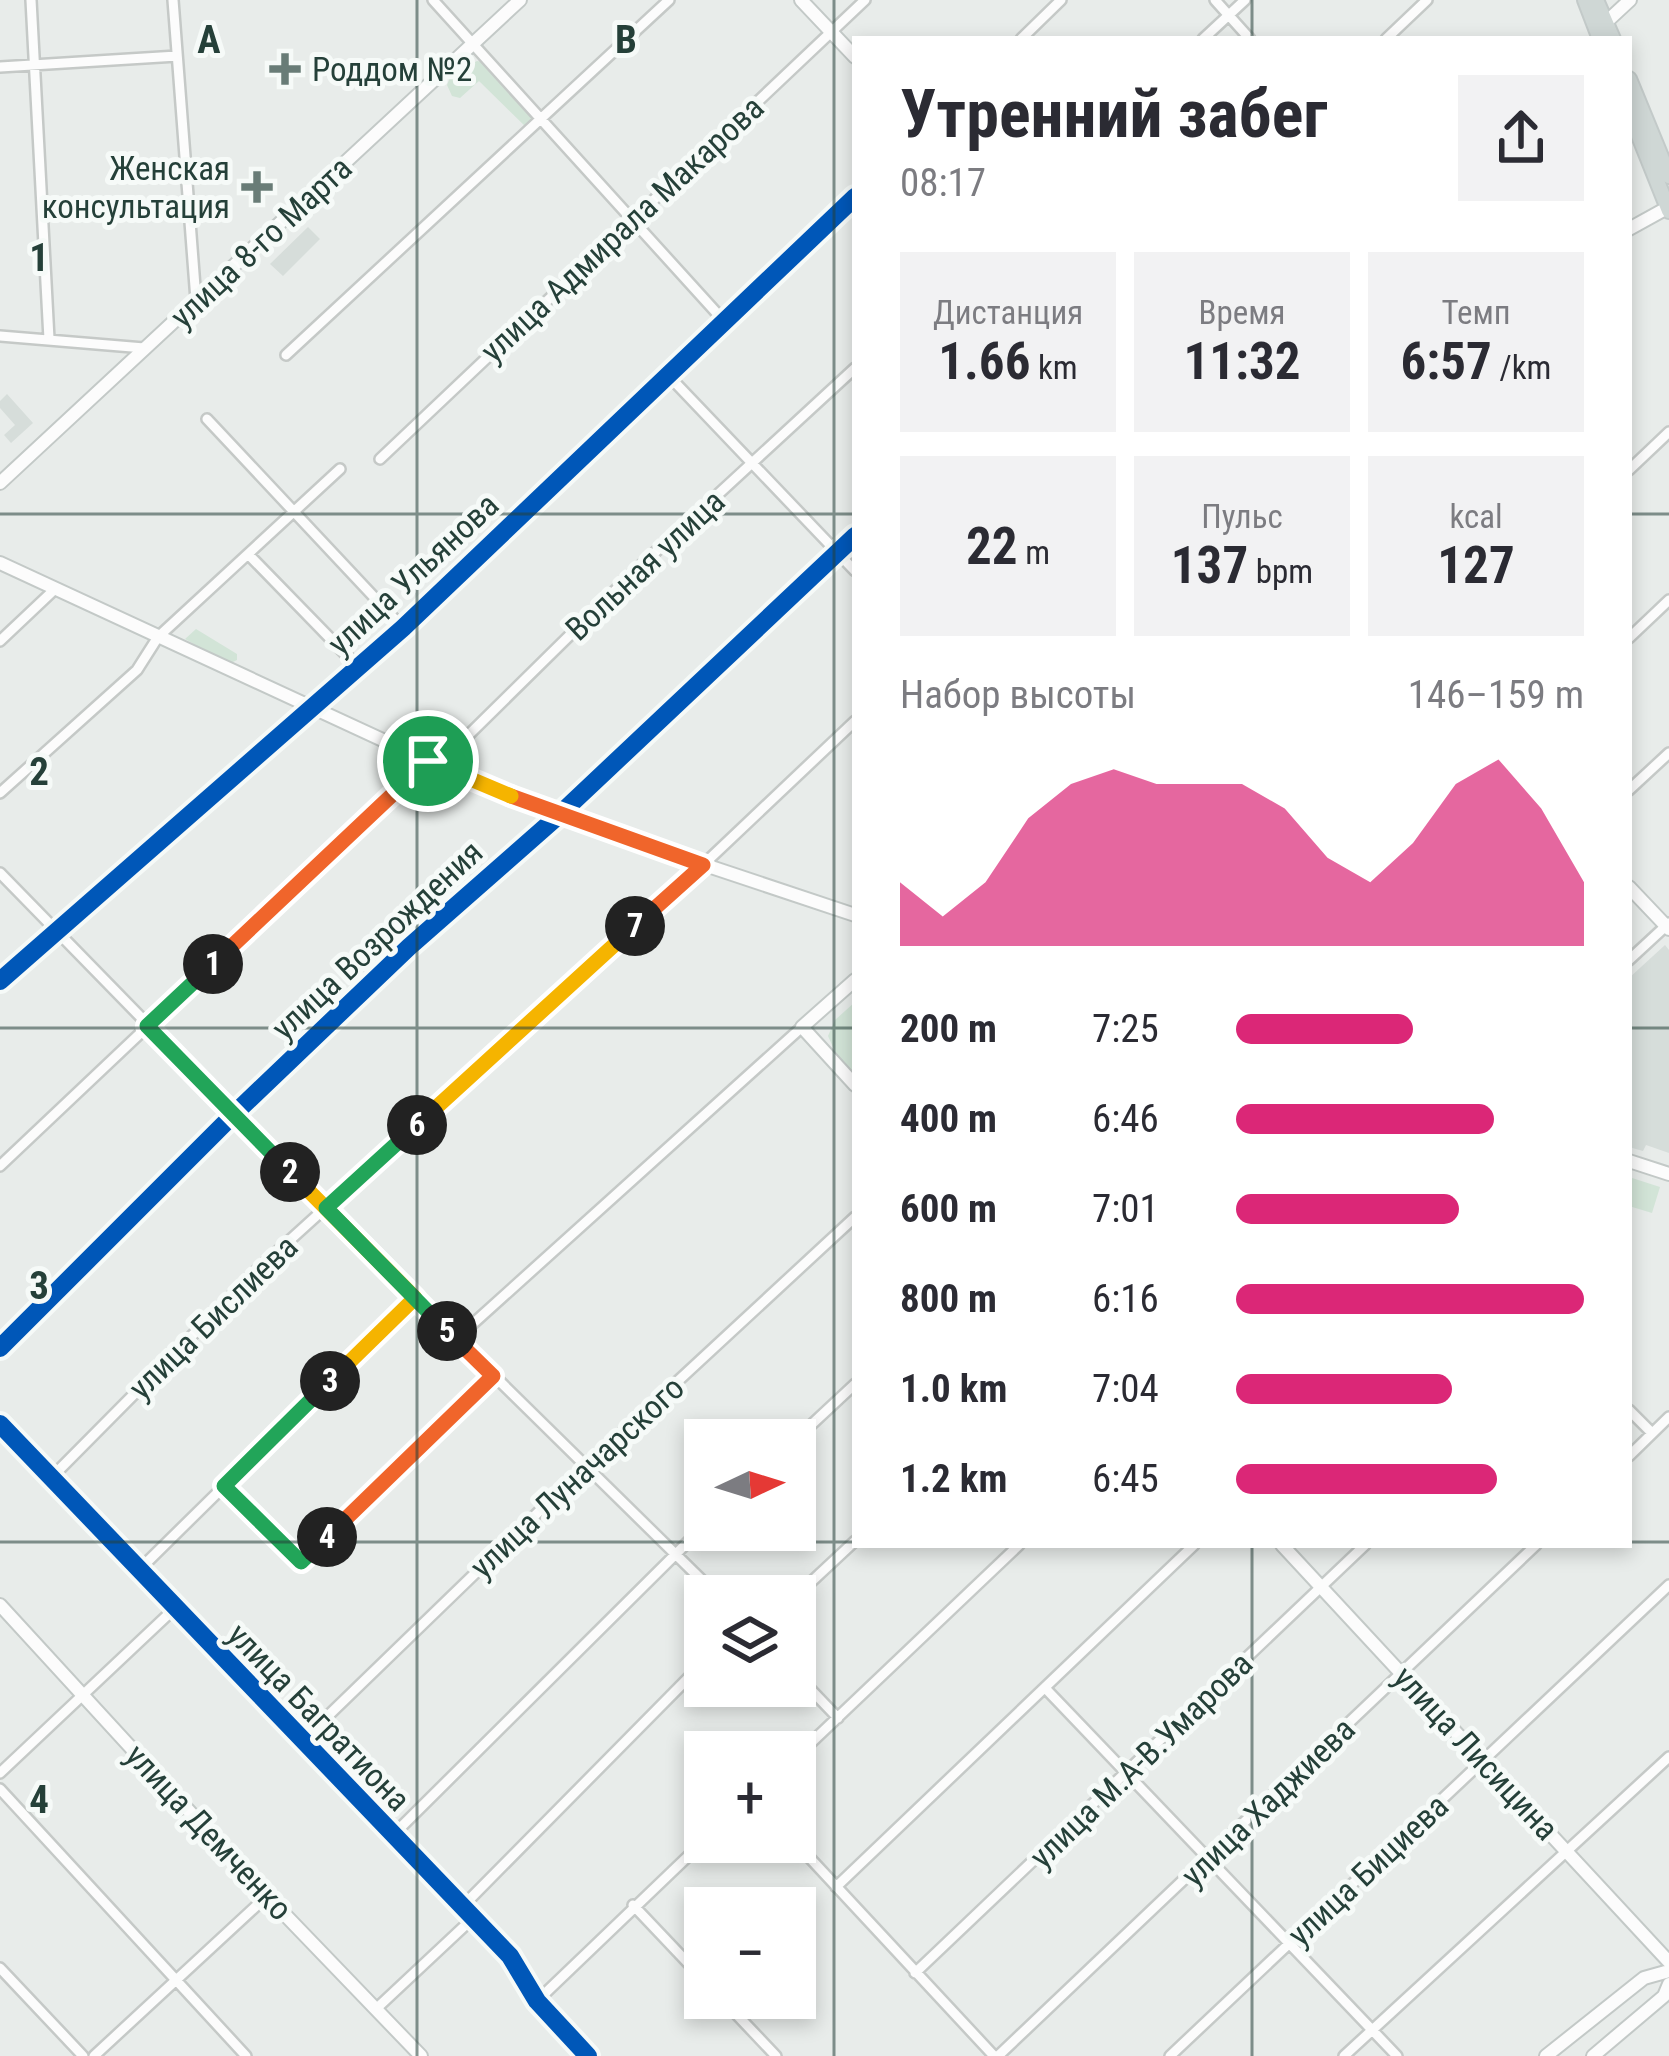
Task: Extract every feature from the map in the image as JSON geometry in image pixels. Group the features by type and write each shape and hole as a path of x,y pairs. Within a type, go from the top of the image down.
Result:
{"main road":[{"path":"1585,0 1597,33"},
{"path":"1596,0 1597,33"},
{"path":"1632,86 1669,176"},
{"path":"1632,119 1668,209"}],"street":[{"path":"31,0 50,339"},
{"path":"173,0 196,302"},
{"path":"433,0 724,321"},
{"name":"улица 8-го Марта","path":"0,483 520,0"},
{"path":"286,356 669,0"},
{"path":"801,0 852,54"},
{"name":"улица Адмирала Макарова","path":"380,459 866,0"},
{"path":"1024,36 1061,0"},
{"path":"1215,0 1247,36"},
{"path":"1206,36 1246,0"},
{"path":"1389,36 1427,0"},
{"path":"1597,33 1630,0"},
{"path":"0,67 177,56"},
{"name":"улица Ульянова","path":"0,981 403,628 852,200"},
{"path":"1632,227 1668,209"},
{"path":"0,336 146,348"},
{"name":"Вольная улица","path":"0,1166 852,371"},
{"path":"667,374 852,568"},
{"path":"208,419 403,628"},
{"path":"1632,467 1669,432"},
{"path":"0,793 136,670 158,637 340,469"},
{"name":"улица Возрождения","path":"0,1348 409,947 558,816 852,539"},
{"path":"249,555 358,667"},
{"path":"0,563 311,708 558,816 852,914"},
{"path":"0,641 55,589"},
{"path":"1632,635 1669,600"},
{"name":"улица Бислиева","path":"51,1478 258,1269 852,724"},
{"path":"1632,787 1669,753"},
{"path":"0,873 233,1115 695,1575"},
{"path":"1632,889 1668,926 1632,957"},
{"path":"455,1339 852,983"},
{"path":"802,1027 852,1082"},
{"path":"1632,1162 1669,1174"},
{"name":"улица Луначарского","path":"302,1741 585,1467 852,1220"},
{"path":"138,1571 415,1298"},
{"path":"224,1486 301,1562 493,1376"},
{"path":"816,1421 852,1387"},
{"path":"1632,1412 1652,1433"},
{"path":"1632,1453 1669,1417"},
{"name":"улица Багратиона","path":"0,1424 510,1956 537,2001 589,2056"},
{"path":"816,1577 852,1544"},
{"path":"392,1836 684,1545"},
{"path":"816,1738 1016,1548"},
{"path":"836,1887 1191,1548"},
{"name":"улица Лисицина","path":"1285,1548 1669,1962"},
{"name":"улица М.А-В.Умарова","path":"915,1972 1362,1548"},
{"name":"улица Хаджиева","path":"996,2056 1209,1860 1533,1548"},
{"name":"улица Бициева","path":"1170,2056 1669,1585"},
{"name":"улица Демченко","path":"0,1605 266,1896 421,2056"},
{"path":"0,1773 174,1610"},
{"path":"461,1908 684,1682"},
{"path":"1046,1689 1397,2056"},
{"path":"816,1695 838,1718"},
{"path":"1344,2056 1669,1757"},
{"path":"0,1789 245,2056"},
{"path":"537,2001 684,1859"},
{"path":"814,1863 996,2056"},
{"path":"94,2056 266,1896"},
{"path":"633,1905 684,1959"},
{"path":"377,2008 472,1919"},
{"path":"0,1968 83,2056"},
{"path":"1546,2056 1644,1978 1669,1972"},
{"path":"1593,2056 1664,1996 1669,1984"},
{"path":"741,2019 776,2056"}],"shaded area":[{"path":"308,227 320,239 283,276 270,264"},
{"path":"7,394 33,423 11,443 4,435 15,425 0,408"},
{"path":"1665,945 1669,950 1669,1153 1646,1145 1643,1151 1632,1148 1632,975"}],"green space":[{"path":"483,62 535,121 529,130 479,81 460,98 452,96 447,85 451,75"},
{"path":"196,629 237,654 237,660 229,664 185,639"},
{"path":"852,1005 852,1072 837,1056 828,1036 835,1020"},
{"path":"1632,1178 1660,1187 1652,1213 1632,1207"}],"cycle path":[{"path":"0,981 403,628 852,200"},
{"path":"0,1348 409,947 558,816 852,539"},
{"path":"0,1424 510,1956 537,2001 588,2056"}],"place":[{"name":"Роддом №2","path":"285,69"},
{"name":"Женская консультация","path":"257,187"}],"route":[{"path":"428,761 558,816 703,865 326,1208 493,1376 301,1562 224,1486 415,1298 233,1115 147,1026 428,761"}]}
